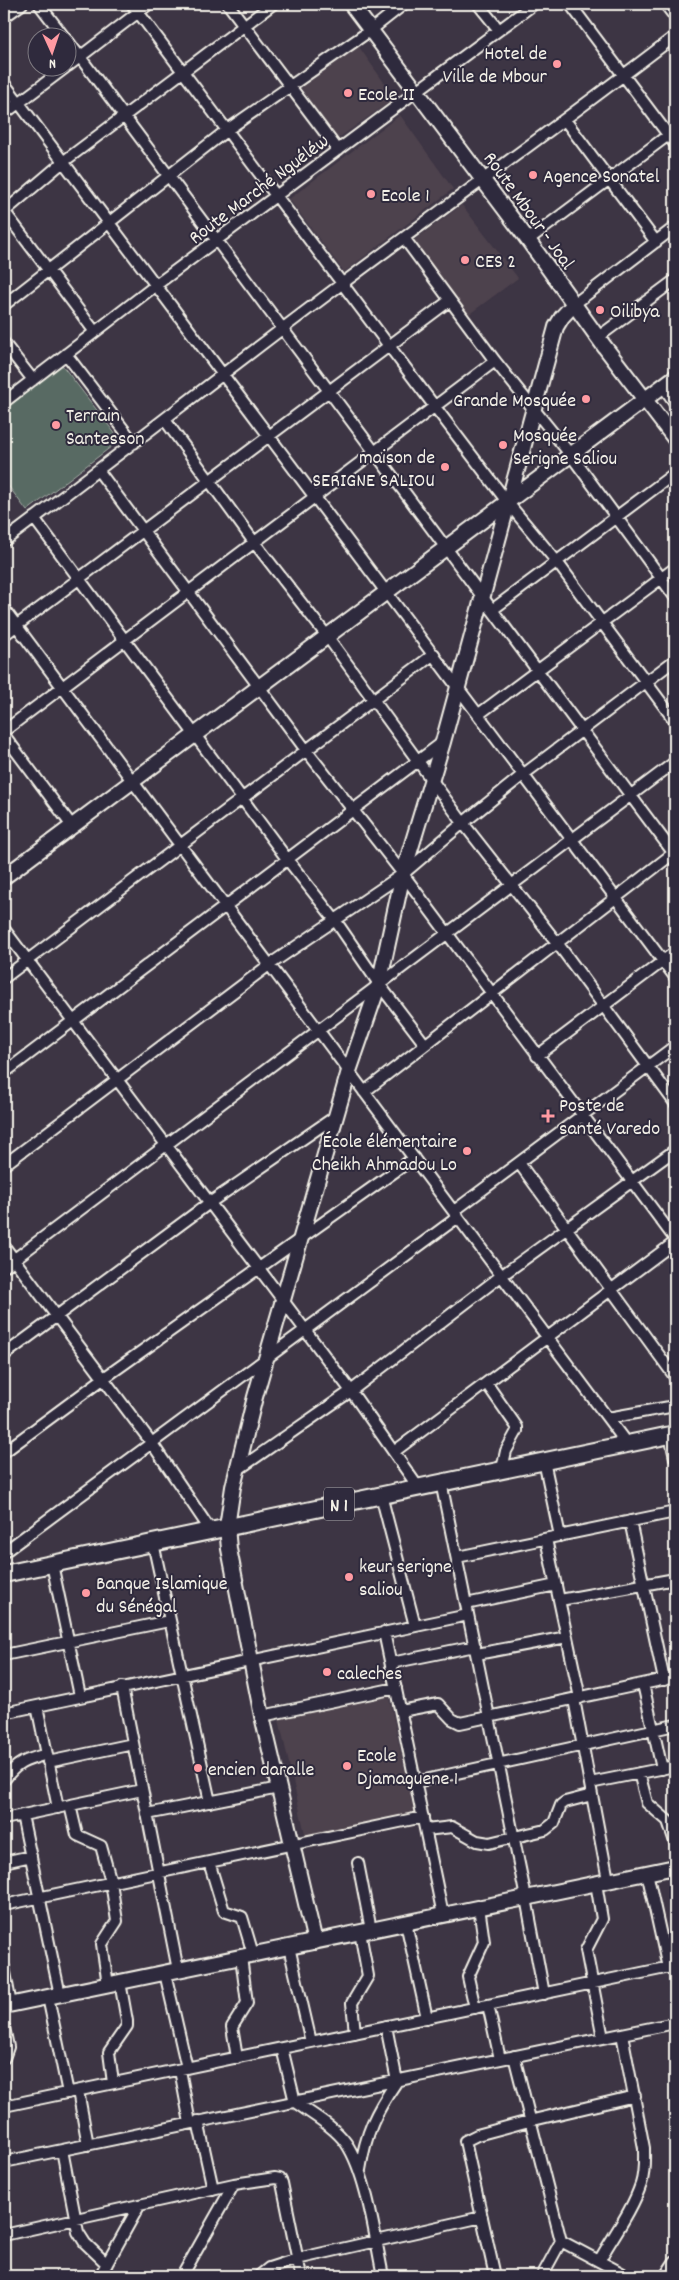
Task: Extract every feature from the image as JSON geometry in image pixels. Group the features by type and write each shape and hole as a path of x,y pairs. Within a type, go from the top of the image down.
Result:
{"highway":[{"name":"N 1","path":"5,1572 52,1564 673,1435"}],"main road":[{"name":"Route Mbour - Joal","path":"351,4 484,180 573,305 675,439"},
{"path":"315,1942 262,1716 229,1549 219,1529 265,1361 349,1071 379,984 403,874 443,742 556,327 573,305"},
{"path":"4,877 675,377"},
{"path":"7,2006 675,1866"}],"street":[{"path":"4,17 22,4"},
{"path":"39,4 57,28"},
{"path":"132,4 184,70 276,196 391,345 435,407 508,503 557,562 675,721"},
{"path":"149,4 79,57 675,853 616,896 492,995 424,1043 364,1092"},
{"path":"228,4 338,150"},
{"path":"95,332 4,212 63,162 273,4"},
{"path":"4,305 49,272 227,130 371,30 404,4"},
{"path":"478,4 499,30"},
{"name":"Route Marché Nguéléw","path":"4,402 156,285 534,4"},
{"path":"528,240 673,136 570,4"},
{"path":"665,4 675,17"},
{"path":"4,541 165,420 223,373 565,120 675,36"},
{"path":"4,114 51,78"},
{"path":"4,83 675,977"},
{"path":"565,120 656,242"},
{"path":"573,305 675,227"},
{"path":"404,238 449,301 617,516 675,597"},
{"path":"598,338 675,280"},
{"path":"4,635 449,301"},
{"path":"4,343 33,380"},
{"path":"66,354 134,443"},
{"path":"4,731 495,361"},
{"path":"663,386 675,403"},
{"path":"165,420 254,542 327,636 418,759 463,823 558,944 602,1007 675,1103"},
{"path":"98,470 258,687 403,874 675,1241 487,1384 395,1451"},
{"path":"492,610 675,472"},
{"path":"34,518 287,859 335,920 379,984 424,1043"},
{"path":"479,714 675,568"},
{"path":"4,609 627,1444"},
{"path":"4,978 434,654"},
{"path":"4,1165 270,965 403,874 524,774 675,660"},
{"path":"4,735 72,826"},
{"path":"4,1073 443,742"},
{"path":"4,1267 675,762"},
{"path":"4,929 208,1204 395,1451 418,1487"},
{"path":"537,1056 675,952"},
{"path":"4,1552 151,1442 305,1331 519,1163 675,1046"},
{"path":"4,1355 208,1204 336,1116"},
{"path":"236,1471 351,1392 501,1276 675,1150"},
{"path":"4,1452 104,1378 300,1241 414,1158"},
{"path":"519,1163 675,1377"},
{"path":"4,1246 151,1442 219,1529"},
{"path":"487,1384 517,1427 517,1431 506,1451 502,1469"},
{"path":"608,1418 675,1406"},
{"path":"673,1435 675,1458"},
{"path":"544,1461 560,1536"},
{"path":"441,1482 544,1994"},
{"path":"381,1495 415,1626"},
{"path":"457,1557 675,1512"},
{"path":"630,1521 664,1680"},
{"path":"546,1538 560,1600 577,1698 582,1745 592,1795 602,1882 602,1919 586,1950 603,2038"},
{"path":"152,1543 210,1802"},
{"path":"52,1564 80,1696"},
{"path":"560,1600 675,1579"},
{"path":"466,1604 556,1585"},
{"path":"4,1713 181,1674 252,1661 468,1615"},
{"path":"4,1655 169,1621"},
{"path":"384,1632 443,1915"},
{"path":"391,1663 567,1637"},
{"path":"401,1711 438,1704 460,1723 675,1677"},
{"path":"643,1684 662,1769"},
{"path":"122,1687 158,1872 183,2069 194,2122 213,2190"},
{"path":"262,1716 396,1688"},
{"path":"36,1706 58,1808"},
{"path":"416,1782 675,1725"},
{"path":"4,1780 12,1768 21,1762 133,1744"},
{"path":"590,1783 675,1766"},
{"path":"639,1773 647,1803 668,1821 675,1842"},
{"path":"147,1814 279,1788"},
{"path":"4,1819 142,1790"},
{"path":"426,1830 452,1827 483,1843 545,1830 554,1823 561,1805 565,1802 592,1795"},
{"path":"70,1805 77,1834 101,1846 112,1882 116,1921 102,1944 127,2021 127,2026 109,2052 113,2083"},
{"path":"22,1815 39,1897 54,1996 73,2092 88,2145"},
{"path":"4,1905 423,1817"},
{"path":"4,1862 31,1856"},
{"path":"208,1862 224,1911 242,1917 247,1956 247,1999 246,2008 232,2028 237,2058"},
{"path":"355,2033 352,2003 368,1976 366,1931 358,1863"},
{"path":"4,2106 672,1967 647,1872"},
{"path":"475,2008 468,1977 484,1942 479,1907"},
{"path":"406,1922 427,2018"},
{"path":"289,1947 311,2042"},
{"path":"4,1967 7,2006"},
{"path":"488,2005 500,2059"},
{"path":"4,2162 675,2023"},
{"path":"360,2170 365,2141 371,2123 397,2081 386,2026"},
{"path":"4,2027 8,2047 4,2058"},
{"path":"599,2260 642,2183 645,2167 644,2148 622,2034"},
{"path":"282,2048 294,2102 328,2126 345,2142 360,2170 383,2276"},
{"path":"514,2056 561,2241 542,2276"},
{"path":"495,2276 465,2141 477,2135 529,2121 634,2096"},
{"path":"62,2150 75,2220 85,2243 107,2264"},
{"path":"4,2235 234,2184 275,2178 280,2179 301,2276"},
{"path":"182,2276 234,2184"},
{"path":"100,2276 139,2206"},
{"path":"259,2276 268,2268 297,2259 482,2217"},
{"path":"561,2241 627,2276"},
{"path":"665,2276 675,2261"}],"shaded area":[{"name":"Ecole II","path":"359,47 395,98 337,139 301,88"},
{"name":"Ecole 1","path":"400,115 453,189 344,272 289,199"},
{"name":"CES 2","path":"462,205 518,278 468,315 413,241"},
{"name":"Ecole Djamaguene 1","path":"388,1693 415,1817 306,1838 278,1715"}],"green space":[{"name":"Terrain Santesson","path":"62,365 120,440 27,511 4,480 4,410"}],"place":[{"name":"Hotel de Ville de Mbour","path":"557,64"},
{"name":"Ecole II","path":"348,93"},
{"name":"Agence Sonatel","path":"533,175"},
{"name":"Ecole 1","path":"371,194"},
{"name":"CES 2","path":"465,260"},
{"name":"Oilibya","path":"600,310"},
{"name":"Grande Mosquée","path":"586,399"},
{"name":"Terrain Santesson","path":"56,425"},
{"name":"Mosquée Serigne Saliou","path":"503,445"},
{"name":"maison de SERIGNE SALIOU","path":"445,467"},
{"name":"Poste de santé Varedo","path":"548,1116"},
{"name":"École élémentaire Cheikh Ahmadou Lo","path":"467,1151"},
{"name":"keur serigne saliou","path":"349,1577"},
{"name":"Banque Islamique du Sénégal","path":"86,1593"},
{"name":"caleches","path":"327,1672"},
{"name":"Ecole Djamaguene 1","path":"347,1766"},
{"name":"encien daralle","path":"198,1768"}]}
